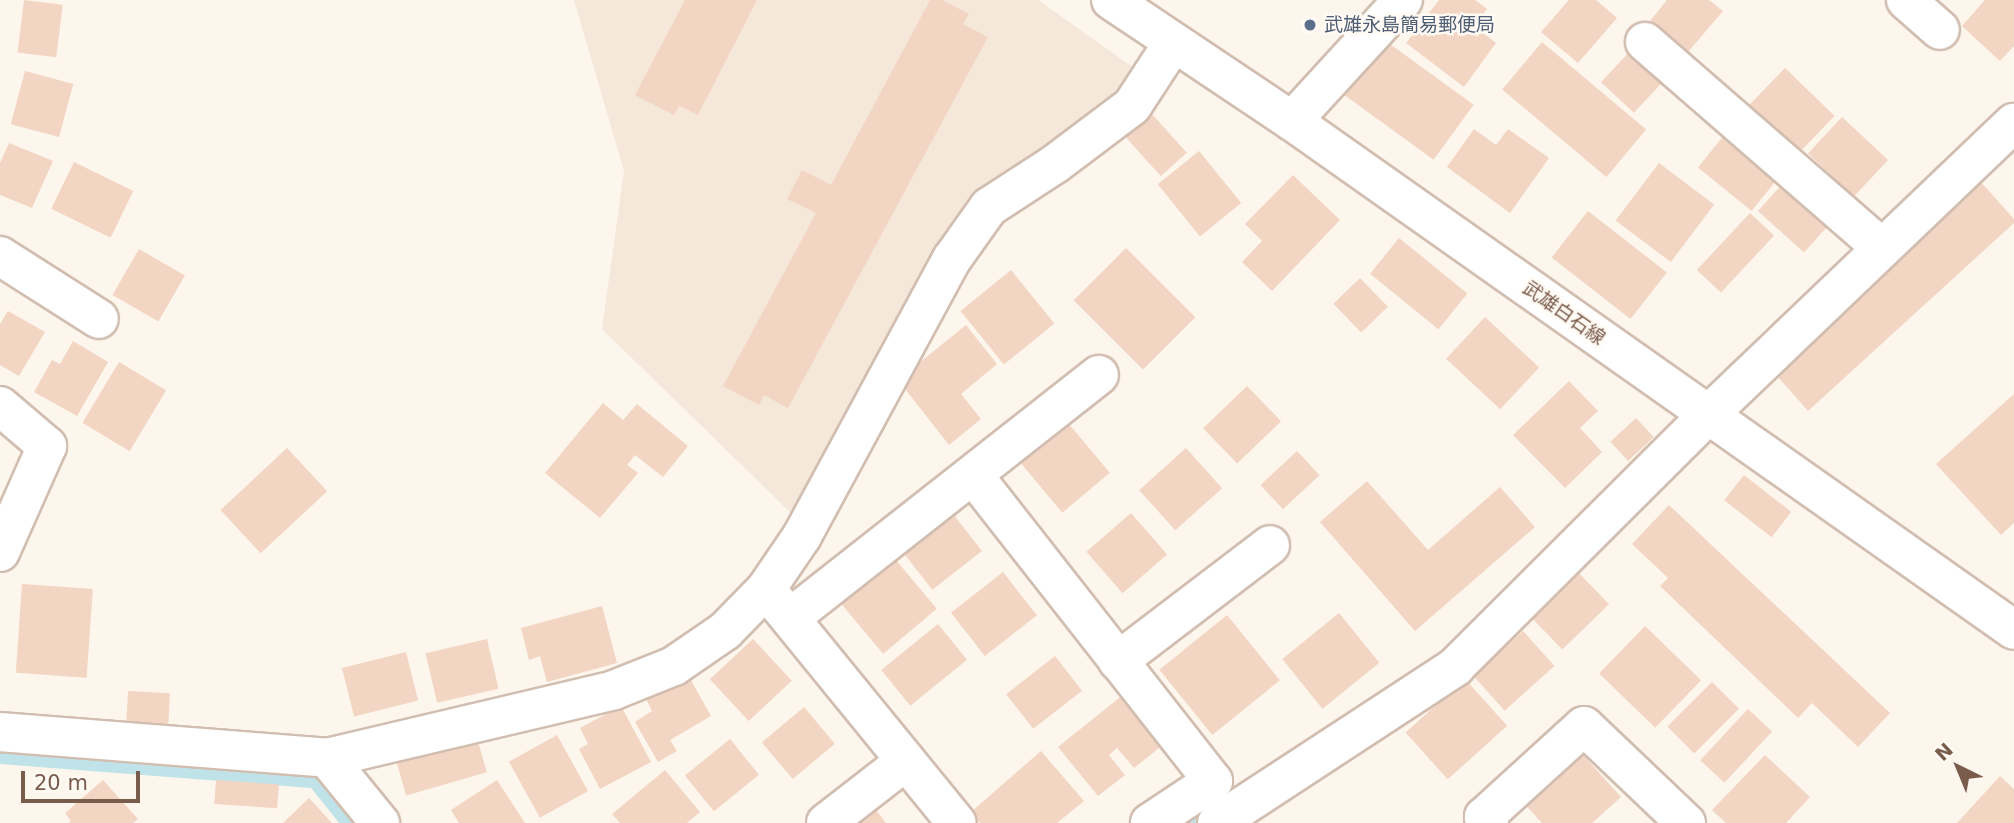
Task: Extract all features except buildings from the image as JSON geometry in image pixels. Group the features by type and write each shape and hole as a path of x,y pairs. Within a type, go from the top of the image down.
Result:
{"street":[{"name":"武雄白石線","path":"1111,0 1292,121 2014,630"},
{"path":"1906,0 1940,30"},
{"path":"1292,121 1394,5"},
{"path":"1644,42 1882,248"},
{"path":"0,732 327,758 614,690 674,666 725,631 766,589 802,536 952,259 989,207 1055,164 1132,106 1172,43"},
{"path":"1217,823 1455,667 1708,415 2014,123"},
{"path":"0,256 99,319"},
{"path":"790,618 1099,375"},
{"path":"0,406 47,446 0,552"},
{"path":"973,475 1213,781 1150,823"},
{"path":"1118,661 1269,545"},
{"path":"766,589 957,823"},
{"path":"1489,823 1484,817 1584,726 1686,823"},
{"path":"327,758 380,823"},
{"path":"826,823 906,761"}],"shaded area":[{"path":"574,0 1038,0 1134,68 1113,102 974,194 791,513 602,329 624,171"}],"waterway":[{"path":"0,758 314,782 347,823"},
{"path":"1189,823 1212,808"}],"place":[{"name":"武雄永島簡易郵便局","path":"1310,25"}]}
